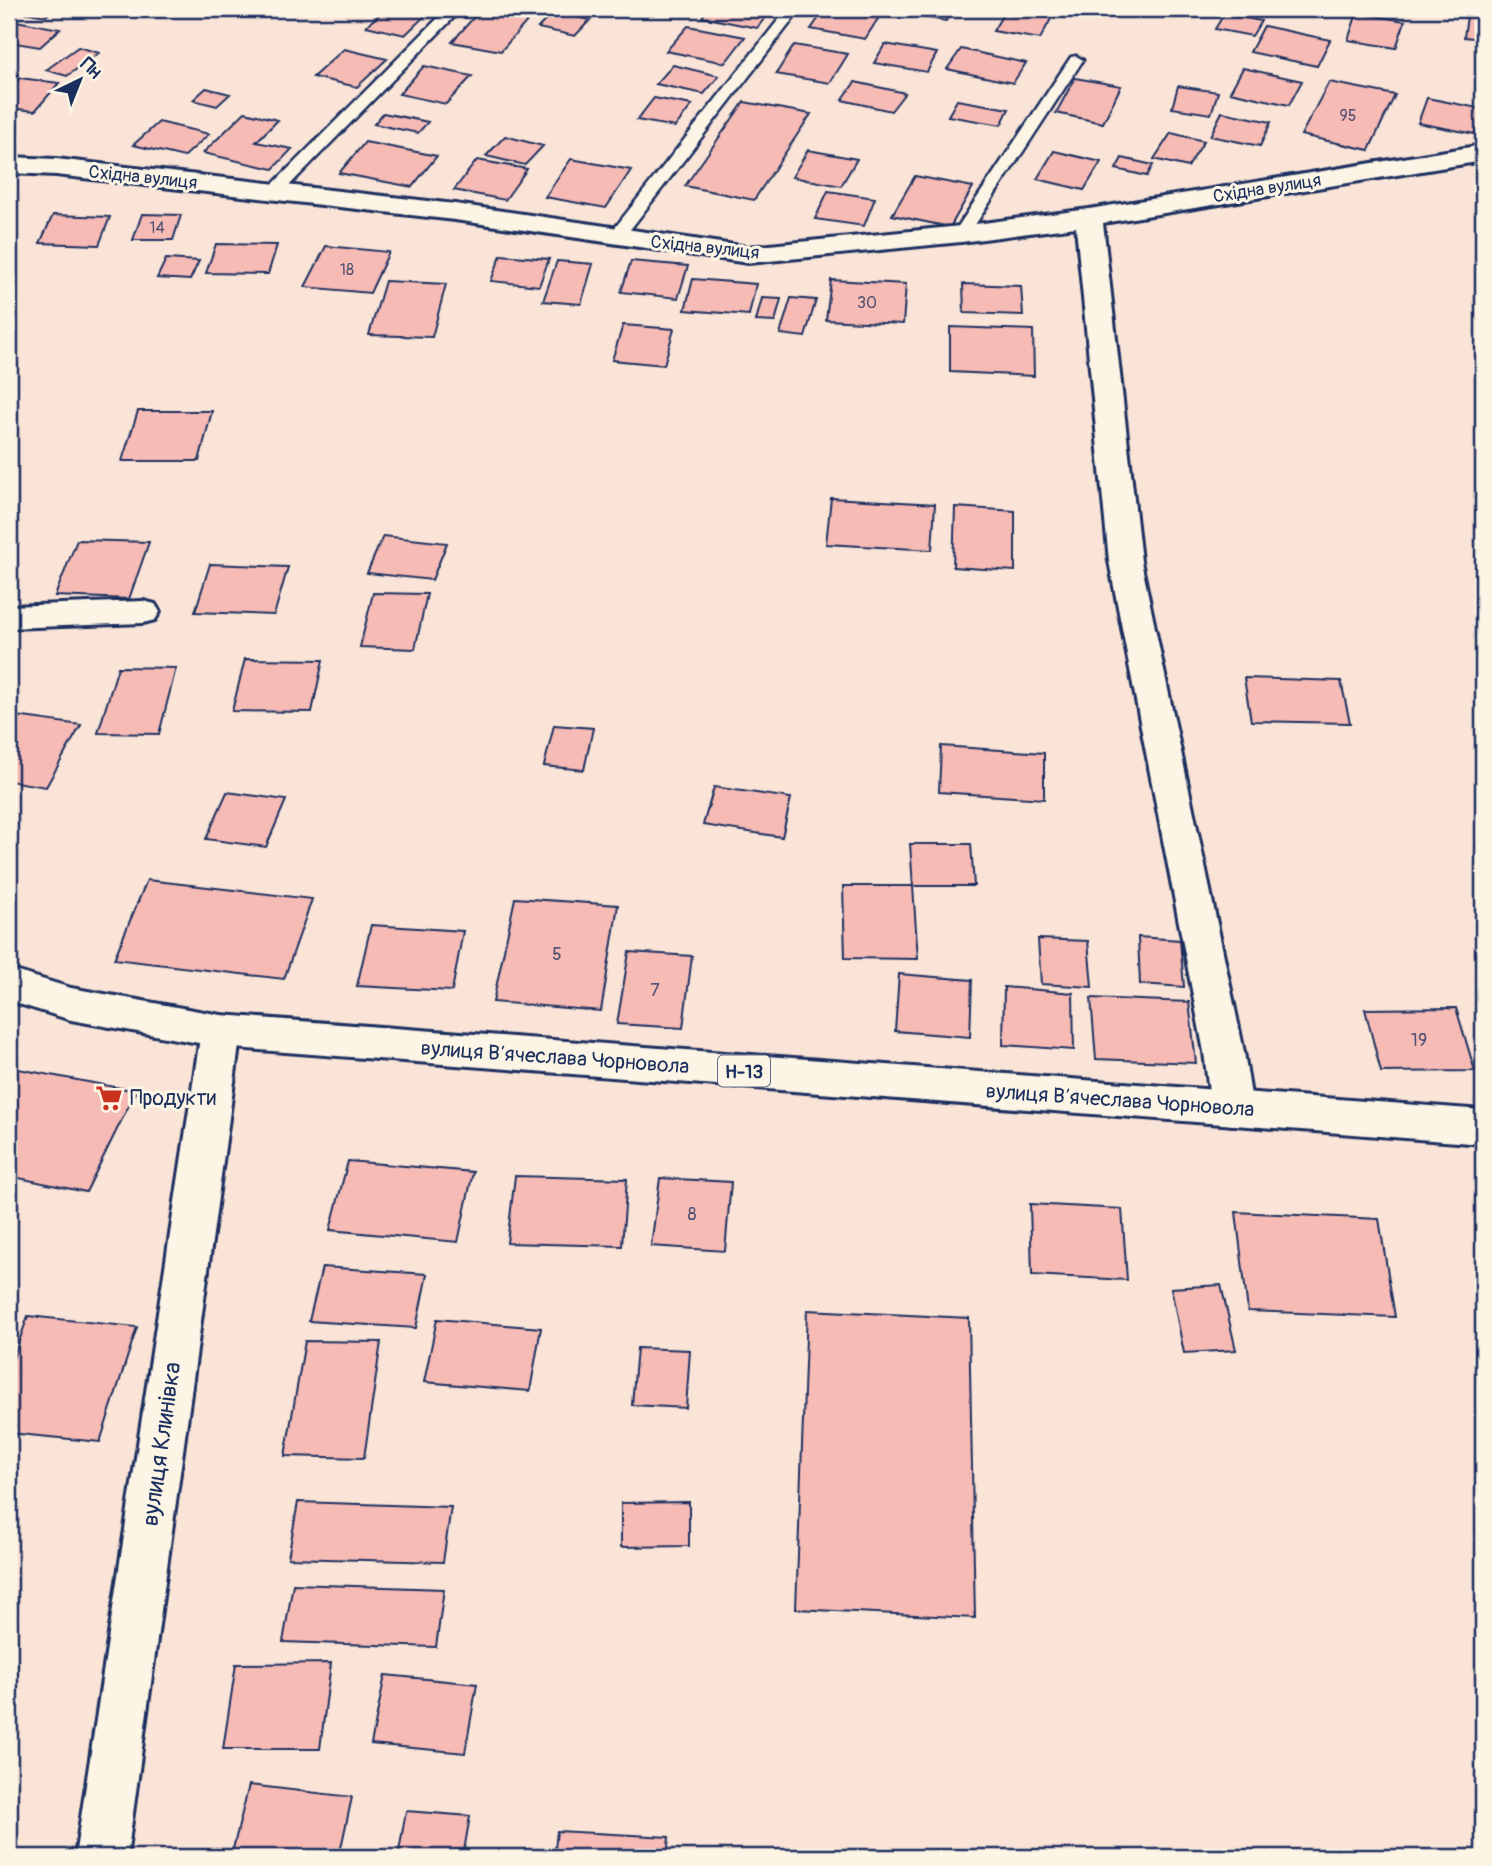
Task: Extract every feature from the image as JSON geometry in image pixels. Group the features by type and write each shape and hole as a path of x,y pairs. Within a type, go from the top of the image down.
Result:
{"street":[{"name":"Східна вулиця","path":"9,165 56,167 455,212 748,255 961,234 1089,217 1483,153"},
{"path":"1089,217 1125,561 1221,1038 1232,1108"},
{"path":"9,617 143,612"},
{"name":"вулиця Вʼячеслава Чорновола","path":"9,985 71,1004 221,1031 1483,1127"},
{"name":"вулиця Клинівка","path":"100,1857 221,1031"}],"lane":[{"path":"274,192 455,9"},
{"path":"615,237 793,9"},
{"path":"961,234 1076,60"}],"building":[{"path":"54,9 46,16 18,11"},
{"path":"386,9 430,11 405,35 366,26"},
{"path":"481,9 530,18 501,51 452,42"},
{"path":"708,9 772,9 757,28 702,17"},
{"path":"825,9 883,11 865,39 811,29"},
{"path":"898,9 952,9 946,21 895,13"},
{"path":"1006,9 1052,17 1040,39 993,31"},
{"path":"1468,9 1483,10 1483,39 1464,37"},
{"path":"553,12 590,20 575,36 538,28"},
{"path":"1357,13 1405,21 1396,48 1348,40"},
{"path":"1224,14 1261,21 1252,36 1215,29"},
{"path":"16,21 60,29 40,47 9,42 9,27"},
{"path":"688,26 745,37 725,63 666,51"},
{"path":"1264,26 1330,40 1317,66 1250,52"},
{"path":"885,44 937,53 927,72 874,63"},
{"path":"794,45 848,54 830,83 776,74"},
{"path":"78,47 99,53 67,76 46,70"},
{"path":"344,49 387,59 357,87 313,77"},
{"path":"961,49 1026,63 1013,83 947,69"},
{"path":"673,65 719,76 704,94 656,84"},
{"path":"424,66 472,76 446,104 399,94"},
{"path":"1243,68 1302,81 1289,105 1230,92"},
{"path":"20,78 59,83 35,111 9,108 9,90"},
{"path":"1075,78 1121,86 1103,123 1056,113"},
{"path":"855,82 905,93 891,111 842,100"},
{"path":"1329,82 1395,95 1369,150 1301,135"},
{"path":"1178,86 1218,92 1211,114 1172,108"},
{"path":"206,88 230,94 217,106 193,100"},
{"path":"654,98 692,105 675,127 637,120"},
{"path":"1427,98 1483,109 1475,134 1418,123"},
{"path":"957,100 1009,109 1001,125 948,116"},
{"path":"744,102 811,114 754,200 685,186"},
{"path":"245,112 278,120 256,142 292,149 273,169 203,153"},
{"path":"1222,112 1271,122 1260,146 1210,136"},
{"path":"383,113 428,122 418,133 374,124"},
{"path":"159,122 209,134 184,157 133,145"},
{"path":"1171,133 1204,141 1188,167 1154,159"},
{"path":"505,136 543,146 525,165 486,156"},
{"path":"365,142 437,156 412,187 339,173"},
{"path":"808,150 857,159 841,186 792,177"},
{"path":"1054,151 1101,162 1084,190 1037,179"},
{"path":"1122,158 1153,165 1147,176 1116,169"},
{"path":"571,159 631,170 606,208 545,197"},
{"path":"477,160 527,169 505,200 454,190"},
{"path":"915,176 973,187 950,227 892,215"},
{"path":"828,191 875,198 864,226 815,219"},
{"path":"142,214 181,215 173,240 133,240"},
{"path":"53,215 110,217 99,245 40,243"},
{"path":"216,244 277,245 268,274 206,273"},
{"path":"326,246 389,252 370,293 305,287"},
{"path":"501,255 549,259 539,286 491,281"},
{"path":"166,259 199,261 190,280 157,278"},
{"path":"557,261 593,264 581,304 543,301"},
{"path":"631,261 688,266 678,298 621,292"},
{"path":"693,279 756,284 749,315 685,310"},
{"path":"831,280 906,284 903,324 826,320"},
{"path":"385,281 446,284 432,337 369,335"},
{"path":"963,284 1021,286 1023,315 964,313"},
{"path":"762,298 781,299 775,322 756,321"},
{"path":"791,298 816,300 805,337 780,334"},
{"path":"623,325 674,329 664,365 612,360"},
{"path":"950,327 1033,330 1034,376 950,372"},
{"path":"138,411 212,411 199,461 122,461"},
{"path":"831,498 935,504 932,550 826,544"},
{"path":"955,507 1015,511 1015,571 953,567"},
{"path":"383,536 447,543 432,580 367,573"},
{"path":"77,540 149,542 129,599 55,596"},
{"path":"210,564 288,567 274,615 195,612"},
{"path":"373,593 427,594 415,649 360,647"},
{"path":"245,659 323,660 312,712 232,711"},
{"path":"118,667 176,668 159,734 98,733"},
{"path":"1244,678 1341,681 1350,723 1251,721"},
{"path":"9,715 81,725 46,787 9,781"},
{"path":"554,725 593,728 584,770 544,766"},
{"path":"941,746 1044,753 1044,799 939,792"},
{"path":"714,787 791,798 782,837 703,825"},
{"path":"227,792 286,800 266,847 206,839"},
{"path":"910,844 971,844 974,886 913,886"},
{"path":"147,880 312,899 284,979 114,959"},
{"path":"843,886 913,886 918,959 845,958"},
{"path":"515,898 618,905 601,1011 493,1002"},
{"path":"371,925 463,931 452,991 357,986"},
{"path":"1138,937 1180,940 1184,987 1140,984"},
{"path":"1038,939 1088,941 1092,987 1041,984"},
{"path":"629,952 692,956 683,1028 617,1024"},
{"path":"899,974 972,980 970,1037 895,1031"},
{"path":"1004,987 1073,993 1074,1050 1003,1045"},
{"path":"1091,998 1189,1002 1196,1063 1096,1059"},
{"path":"1456,1008 1475,1071 1381,1072 1365,1009"},
{"path":"13,1068 136,1091 86,1192 9,1176 9,1076"},
{"path":"348,1161 473,1172 458,1242 330,1230"},
{"path":"515,1176 627,1179 622,1246 507,1243"},
{"path":"660,1178 731,1182 725,1251 651,1246"},
{"path":"1030,1204 1122,1209 1127,1280 1032,1275"},
{"path":"1236,1212 1379,1219 1395,1317 1248,1311"},
{"path":"322,1267 427,1274 416,1328 309,1321"},
{"path":"1221,1285 1236,1350 1184,1353 1171,1288"},
{"path":"807,1310 969,1318 975,1618 796,1609"},
{"path":"28,1316 137,1327 100,1442 9,1433 9,1370"},
{"path":"437,1319 541,1328 530,1391 424,1382"},
{"path":"305,1341 381,1342 364,1458 285,1456"},
{"path":"637,1348 690,1350 686,1408 632,1405"},
{"path":"298,1502 451,1507 443,1562 288,1558"},
{"path":"689,1502 689,1546 621,1547 621,1503"},
{"path":"293,1584 444,1589 436,1647 283,1642"},
{"path":"331,1663 320,1749 223,1749 236,1664"},
{"path":"385,1675 477,1684 465,1753 371,1744"},
{"path":"249,1785 352,1797 339,1857 231,1857"},
{"path":"406,1811 470,1816 463,1857 398,1857"},
{"path":"557,1831 669,1837 667,1857 554,1857"}],"place":[{"name":"Продукти","path":"109,1098"}]}
